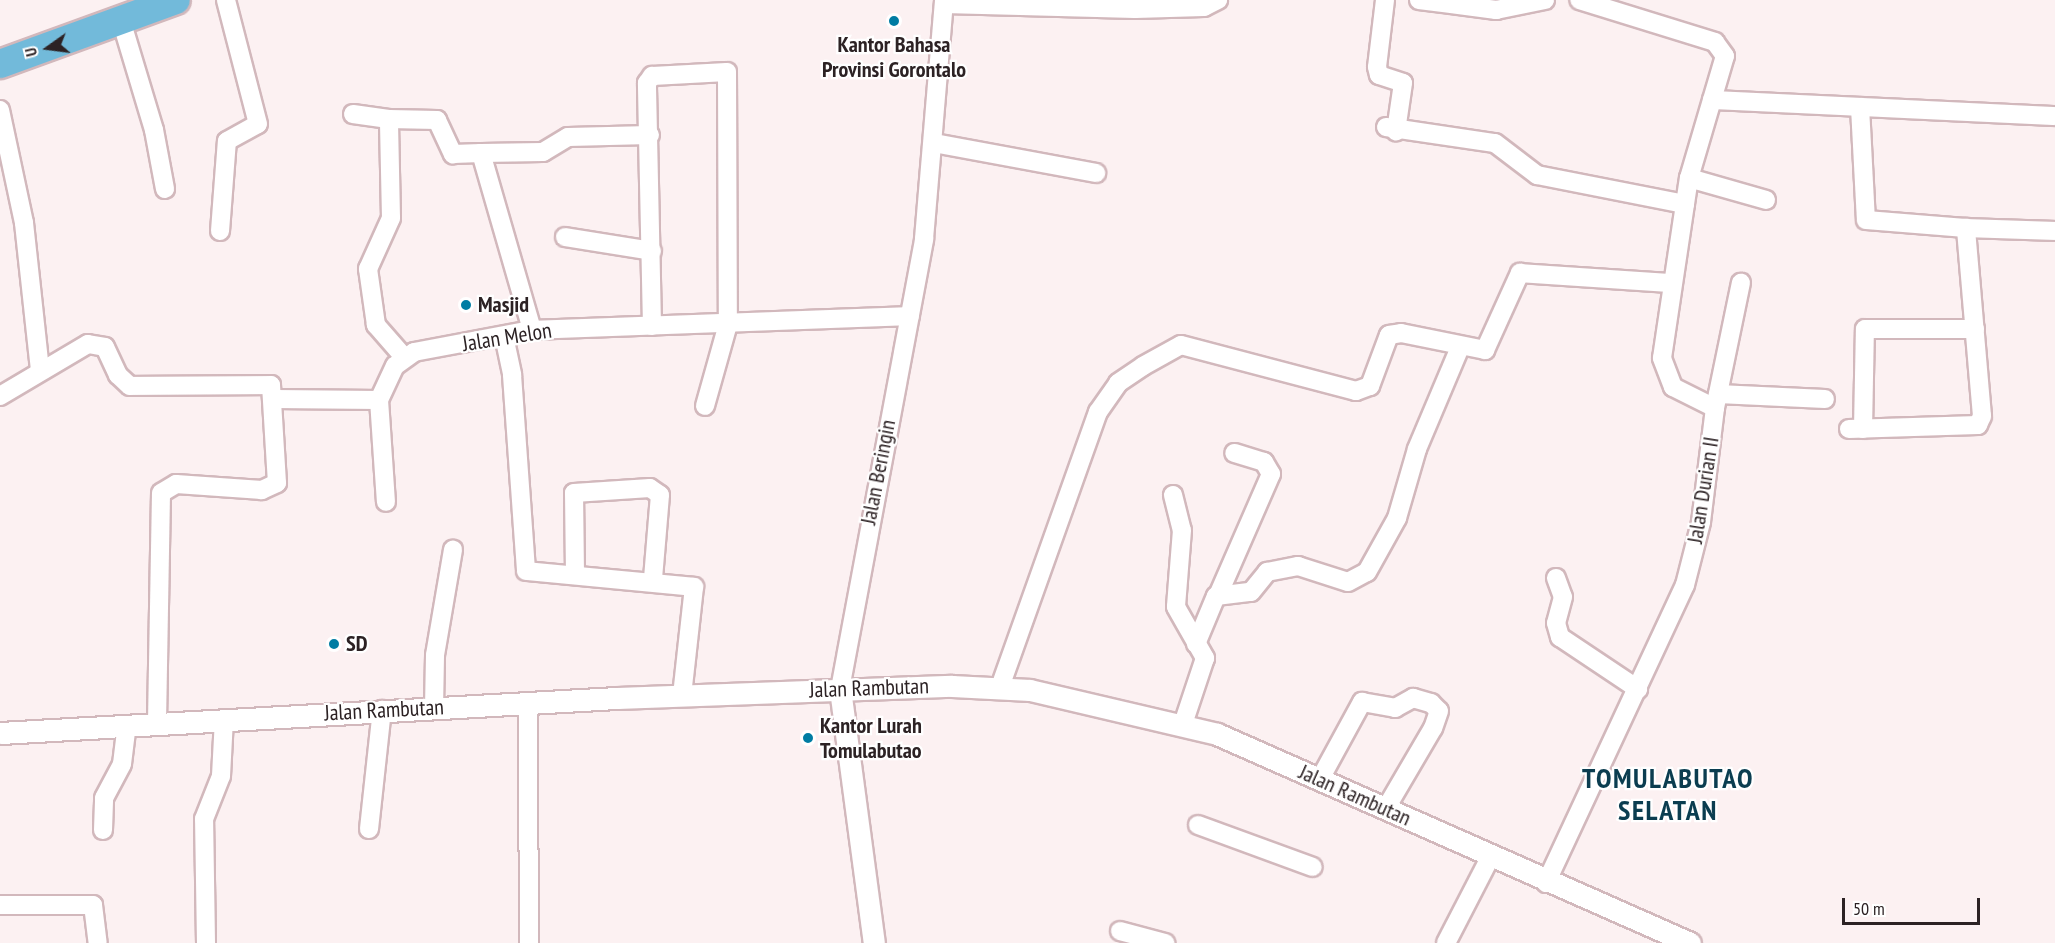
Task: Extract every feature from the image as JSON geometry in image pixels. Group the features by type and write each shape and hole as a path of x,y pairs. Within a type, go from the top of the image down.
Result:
{"highway":[{"path":"0,64 176,0"}],"street":[{"path":"220,231 227,141 258,124 226,0"},
{"path":"944,2 1157,9 1204,7 1218,0"},
{"path":"1385,0 1377,67 1380,75 1403,83 1391,129 1495,143 1537,176 1685,204"},
{"path":"1422,0 1496,10 1545,0"},
{"name":"Jalan Durian II","path":"1546,883 1685,585 1701,522 1716,401 1673,387 1662,370 1672,283 1689,178 1725,56 1715,42 1579,0"},
{"name":"Jalan Beringin","path":"874,943 840,689 910,316 934,143 944,2"},
{"path":"121,21 154,130 165,189"},
{"path":"652,326 650,135 647,83 652,76 730,74 728,324 705,406"},
{"path":"1712,100 2055,116"},
{"path":"1860,107 1866,220 1966,228 2055,231"},
{"path":"0,110 24,223 40,371"},
{"path":"353,114 388,120 437,120 453,154 543,153 568,137 650,135"},
{"path":"386,502 379,400 404,357 376,325 368,269 391,218 388,120"},
{"path":"934,143 1096,172"},
{"path":"481,153 532,330"},
{"path":"1689,178 1766,200"},
{"path":"1966,228 1975,329 1982,416 1978,425 1856,429 1860,347 1865,329 1975,329"},
{"path":"565,237 651,251"},
{"path":"1000,687 1098,412 1118,383 1181,345 1356,391 1370,386 1389,335 1401,333 1478,351 1489,346 1520,273 1672,283"},
{"path":"1741,283 1716,401 1825,399"},
{"name":"Jalan Melon","path":"404,357 532,330 910,316"},
{"path":"504,336 512,375 526,572 653,579 694,587 682,696"},
{"path":"0,396 73,351 99,344 130,386 264,382 271,385 274,399 277,483 262,490 176,484 161,493 157,724"},
{"path":"1219,593 1251,592 1274,569 1313,568 1348,582 1367,572 1397,518 1417,449 1460,346"},
{"path":"274,399 379,400"},
{"path":"1196,644 1270,474 1264,462 1234,453"},
{"path":"575,574 574,492 650,488 660,495 653,579"},
{"path":"1173,495 1182,530 1176,608 1205,658 1202,675 1183,724"},
{"path":"434,708 435,655 453,550"},
{"path":"1556,578 1563,597 1556,622 1560,637 1638,689"},
{"name":"Jalan Rambutan","path":"0,732 382,710 682,696 840,689 1000,687 1183,724 1320,779 1546,883 1690,943"},
{"path":"1320,779 1362,702 1395,708 1413,698 1431,703 1439,711 1436,722 1386,808"},
{"path":"528,703 529,943"},
{"path":"369,829 382,710"},
{"path":"206,943 204,819 221,776 224,719"},
{"path":"103,830 104,798 122,764 127,726"},
{"path":"1198,825 1313,867"},
{"path":"1446,943 1491,856"},
{"path":"0,905 93,905 98,943"},
{"path":"1120,931 1165,943"}],"place":[{"name":"Kantor Bahasa Provinsi Gorontalo","path":"894,21"},
{"name":"Masjid","path":"466,305"},
{"name":"SD","path":"334,644"},
{"name":"Kantor Lurah Tomulabutao","path":"808,738"}],"district":[{"name":"TOMULABUTAO SELATAN","path":"1668,794"}]}
